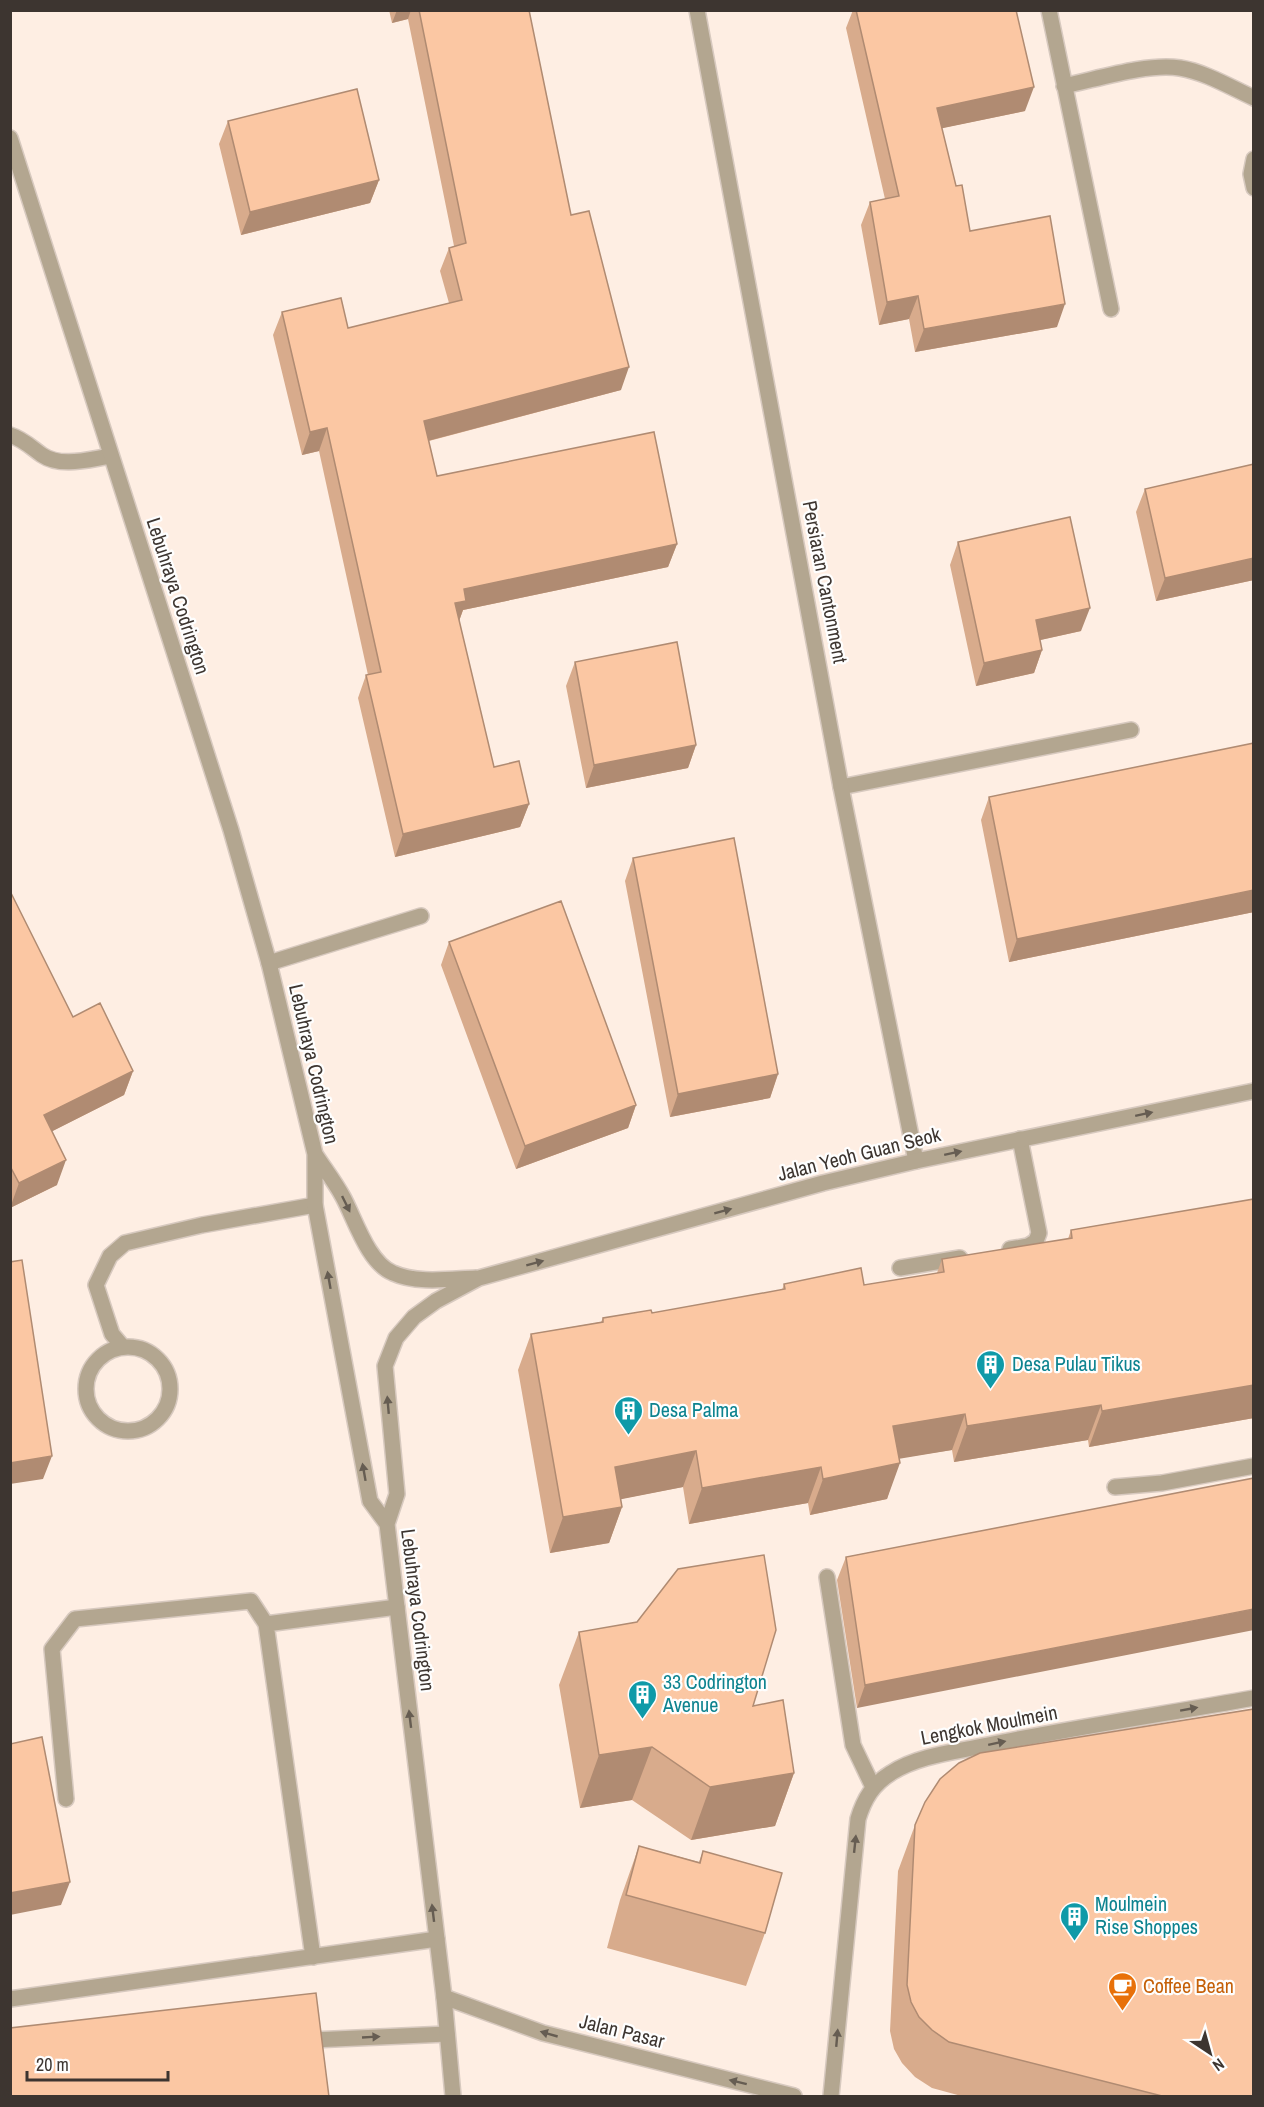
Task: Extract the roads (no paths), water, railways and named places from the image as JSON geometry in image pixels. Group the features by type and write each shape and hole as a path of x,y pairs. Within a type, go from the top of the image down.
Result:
{"street":[{"name":"Persiaran Cantonment","path":"697,10 841,787 916,1161"},
{"path":"1049,10 1111,309"},
{"path":"1064,86 1157,67 1182,68 1254,98"},
{"name":"Lebuhraya Codrington","path":"10,138 16,172 111,456 231,830 268,963 315,1154 315,1204 370,1501 387,1524 444,1997 453,2097"},
{"path":"1254,159 1251,174 1254,188"},
{"path":"10,435 28,444 44,457 61,462 111,456"},
{"path":"841,787 1131,730"},
{"path":"268,963 421,916"},
{"name":"Jalan Yeoh Guan Seok","path":"387,1524 397,1494 385,1366 396,1338 414,1317 436,1300 479,1278 823,1183 916,1161 1254,1091"},
{"path":"993,1252 1028,1246 1036,1241 1039,1233 1020,1139"},
{"name":"Jalan Yeoh Guan Seok","path":"315,1154 342,1197 365,1245 391,1273 429,1279 479,1278"},
{"path":"123,1347 108,1351 97,1360 89,1373 86,1388 88,1402 94,1415 106,1425 120,1430 134,1430 147,1427 158,1419 171,1395 171,1382 159,1359 148,1351 135,1347 123,1347 112,1334 96,1285 110,1257 125,1243 202,1225 315,1204"},
{"path":"900,1268 969,1256"},
{"path":"1115,1487 1162,1483 1254,1466"},
{"path":"827,1577 853,1745 873,1787"},
{"path":"66,1799 52,1649 75,1619 251,1601 266,1624 313,1957"},
{"path":"266,1624 397,1607"},
{"name":"Lengkok Moulmein","path":"831,2097 858,1819 862,1802 873,1787 892,1772 918,1760 1017,1739 1254,1698"},
{"path":"10,1999 437,1939"},
{"name":"Jalan Pasar","path":"444,1997 543,2033 794,2097"},
{"path":"287,2034 299,2033 313,2046 447,2034"}],"place":[{"name":"Desa Pulau Tikus","path":"991,1390"},
{"name":"Desa Palma","path":"628,1436"},
{"name":"33 Codrington Avenue","path":"642,1720"},
{"name":"Moulmein Rise Shoppes","path":"1074,1942"},
{"name":"Coffee Bean","path":"1122,2012"}]}
